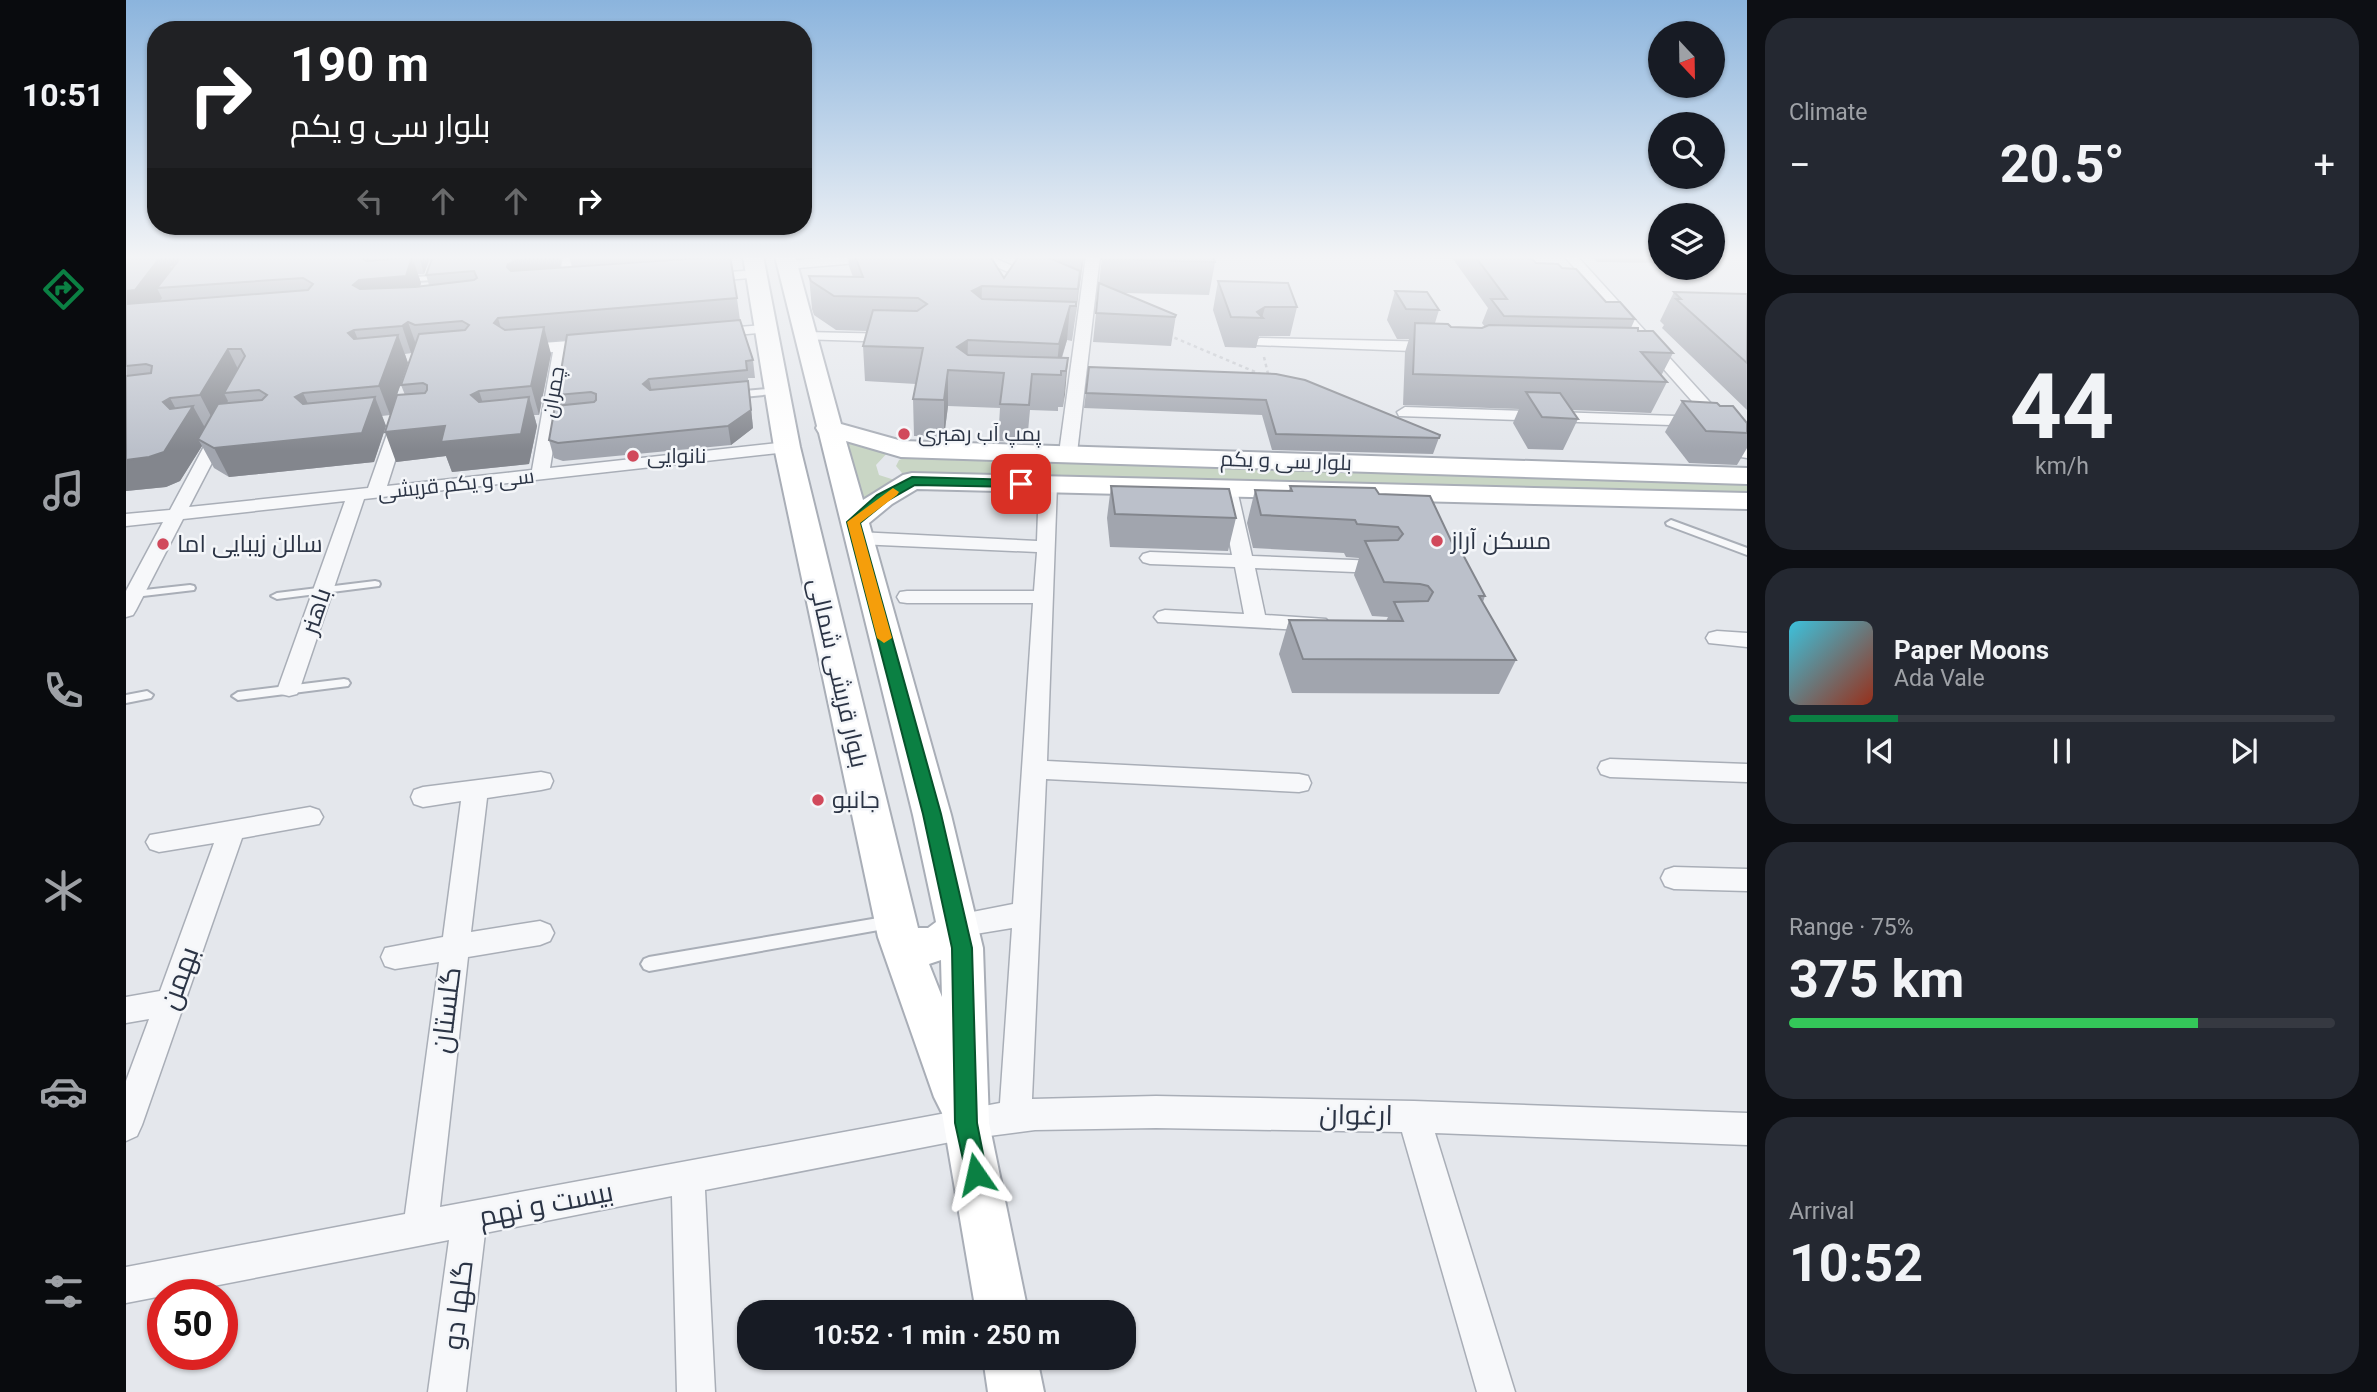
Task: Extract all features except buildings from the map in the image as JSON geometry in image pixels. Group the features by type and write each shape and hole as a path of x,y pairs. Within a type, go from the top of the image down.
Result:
{"main road":[{"name":"بلوار قریشی شمالی","path":"764,321 780,391 787,447 896,929 966,1123 1000,1300"},
{"name":"بلوار قریشی شمالی","path":"801,321 932,814 962,948 966,1123"},
{"name":"بلوار سی و یکم","path":"828,428 901,449 1747,477"},
{"path":"901,449 887,458 882,467 891,477 912,481"},
{"name":"بلوار سی و یکم","path":"912,481 1747,501"},
{"path":"856,530 882,498 912,481"},
{"path":"896,929 914,946 932,946 948,938 957,925"},
{"path":"1012,1370 1016,1392"}],"street":[{"path":"1068,453 1077,380 1078,321"},
{"path":"1623,321 1648,352 1727,422 1747,453"},
{"path":"698,335 765,329"},
{"path":"805,336 905,338"},
{"name":"چمران","path":"540,474 562,346 616,342"},
{"path":"1261,342 1451,347"},
{"path":"513,350 562,346"},
{"path":"1405,412 1727,422"},
{"name":"باهنر","path":"289,688 323,591 401,416"},
{"path":"129,600 224,425"},
{"name":"سی و یکم قریشی","path":"126,520 787,447"},
{"path":"1015,1116 1047,547 1048,484"},
{"path":"1227,489 1256,621"},
{"path":"856,530 1047,547"},
{"path":"1150,558 1378,567"},
{"path":"908,597 1044,597"},
{"path":"1165,618 1338,624"},
{"path":"1717,638 1747,640"},
{"path":"1610,768 1747,773"},
{"path":"1034,769 1299,783"},
{"path":"424,797 541,781"},
{"name":"گلستان","path":"420,1228 475,791"},
{"path":"159,842 310,817"},
{"name":"بهمن","path":"126,1125 231,832"},
{"path":"1674,878 1747,880"},
{"path":"957,925 1025,914"},
{"path":"395,957 540,933"},
{"path":"126,1010 170,1002"},
{"name":"ارغوان","path":"966,1123 1015,1116 1156,1112 1414,1116 1747,1129"},
{"path":"1414,1116 1496,1392"},
{"name":"بیست و نهم","path":"126,1285 966,1123"},
{"path":"688,1177 696,1392"},
{"name":"گلها دو","path":"447,1392 468,1219"}],"lane":[{"path":"1648,352 1672,352"},
{"path":"716,397 780,391"},
{"path":"1671,523 1747,552"},
{"path":"277,596 375,584"},
{"path":"129,600 190,588"},
{"path":"238,696 344,683"},
{"path":"126,699 147,695"},
{"path":"649,964 896,929"}],"path":[{"path":"1160,331 1269,378"}],"green space":[{"path":"837,435 890,450 876,465 879,475 901,482 858,511"},
{"path":"912,455 1747,479 1747,499 923,477 902,473 896,466 899,460"}],"slow traffic":[{"path":"884,638 853,522 893,492"}],"place":[{"name":"پمپ آب رهبری","path":"904,434"},
{"name":"نانوایی","path":"633,456"},
{"name":"مسکن آراز","path":"1437,541"},
{"name":"سالن زیبایی اما","path":"163,544"},
{"name":"جانبو","path":"818,800"}],"route":[{"path":"976,1174 966,1123 962,948 932,814 853,522 882,498 912,481 1021,484"}]}
